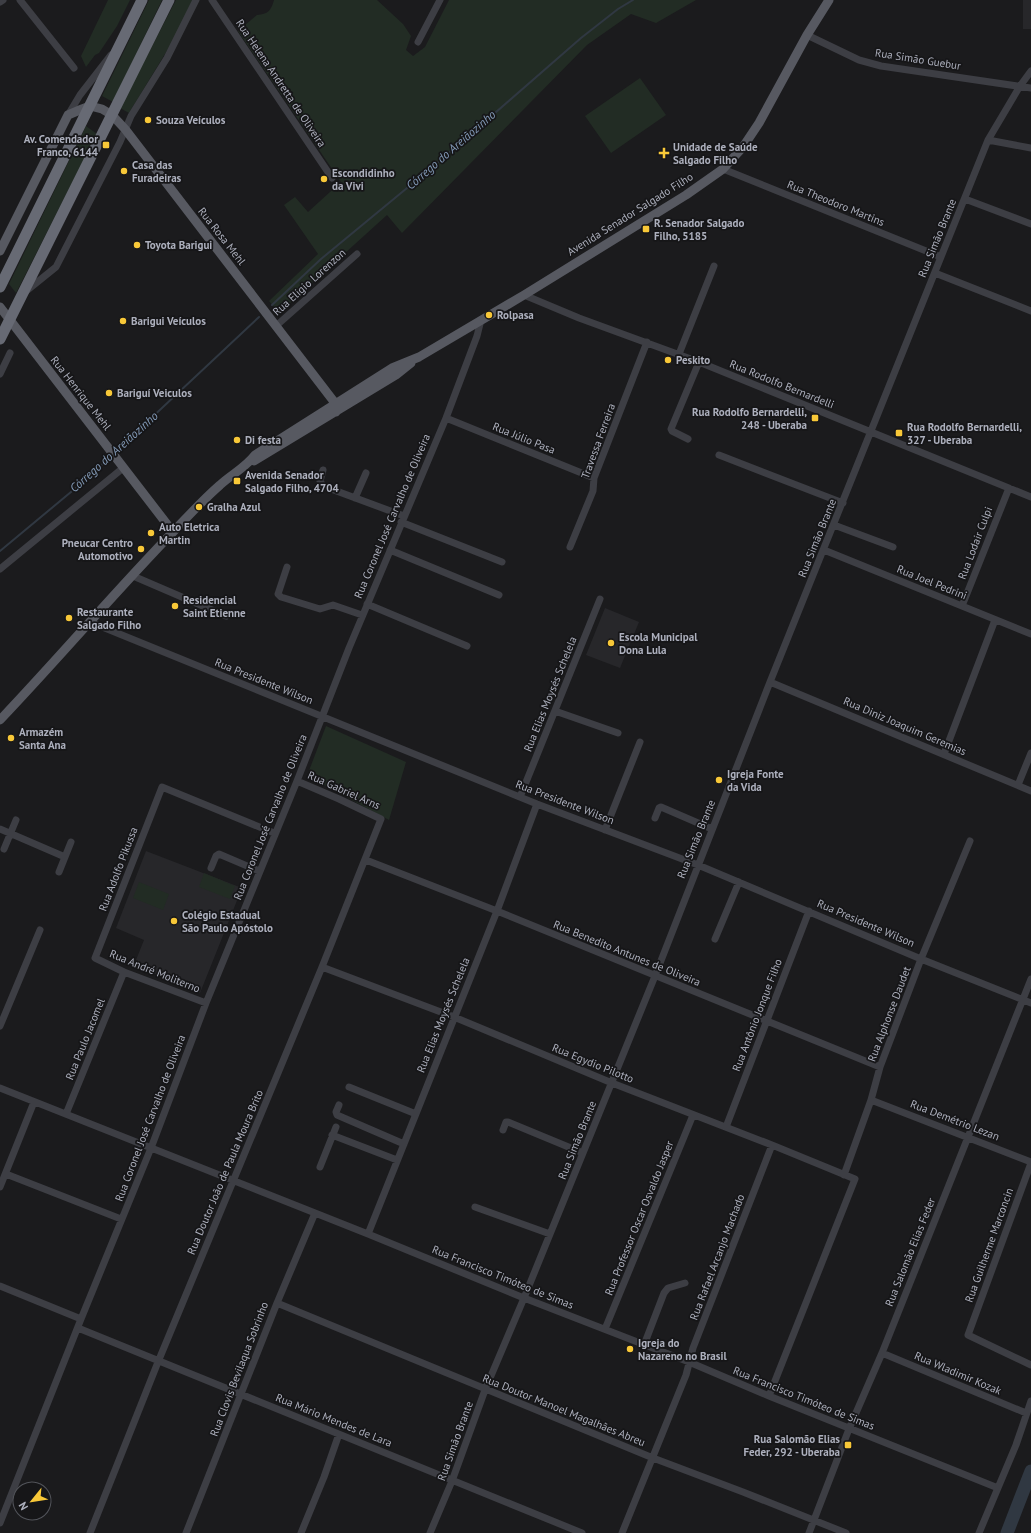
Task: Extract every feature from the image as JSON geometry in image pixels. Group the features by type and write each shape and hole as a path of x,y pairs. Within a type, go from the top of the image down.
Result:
{"highway":[{"path":"0,287 142,0"},
{"path":"0,340 168,0"}],"main road":[{"name":"Avenida Senador Salgado Filho","path":"0,720 173,532 221,484 249,463 255,455 336,408 392,368 419,357 524,295 686,195 723,169 743,147 759,123 828,0"},
{"name":"Rua Rosa Mehl","path":"90,106 102,109 112,115 125,129 276,326 336,408"},
{"path":"0,251 68,115 90,106"},
{"name":"Rua Henrique Mehl","path":"0,307 173,532"}],"street":[{"path":"20,0 74,68"},
{"path":"22,295 56,267 137,104 167,58 196,0"},
{"name":"Rua Helena Andretta de Oliveira","path":"212,0 332,178"},
{"path":"418,42 440,0"},
{"name":"Rua Simão Guebur","path":"807,35 859,60 881,66 1031,88"},
{"path":"68,115 80,95 103,63 118,48"},
{"name":"Rua Simão Brante","path":"430,1533 452,1481 486,1390 655,976 770,682 872,432 988,140 1020,86 1031,71"},
{"path":"988,140 1031,148"},
{"name":"Rua Theodoro Martins","path":"723,169 941,257"},
{"path":"965,199 1031,224"},
{"name":"Rua Eligio Lorenzon","path":"276,326 357,254"},
{"path":"679,354 714,266"},
{"path":"935,273 1031,311"},
{"name":"Rua Rodolfo Bernardelli","path":"524,295 579,318 679,354 1031,497"},
{"name":"Rua Coronel José Carvalho de Oliveira","path":"0,1523 121,1220 152,1148 206,1003 274,833 297,781 362,615 446,418 477,336 481,320"},
{"name":"Travessa Ferreira","path":"570,547 593,491 594,478 647,342"},
{"path":"0,374 10,353"},
{"path":"688,439 672,431 671,429 698,362"},
{"name":"Rua Júlio Pasa","path":"446,418 594,478"},
{"path":"719,455 843,503"},
{"path":"0,569 123,468"},
{"path":"323,470 320,481 321,484 502,562"},
{"path":"355,498 366,473"},
{"name":"Rua Lodair Culpi","path":"962,606 1009,488"},
{"path":"834,525 893,547"},
{"path":"390,550 499,595"},
{"name":"Rua Joel Pedrini","path":"824,550 1031,634"},
{"path":"287,568 278,594 281,597 320,609 333,606 362,615"},
{"path":"133,576 226,616"},
{"name":"Rua Elias Moysés Schelela","path":"520,797 600,599"},
{"path":"367,604 467,646"},
{"path":"944,754 995,620"},
{"name":"Rua Presidente Wilson","path":"90,622 537,804 698,865 921,959 1031,1003"},
{"name":"Rua Diniz Joaquim Geremias","path":"770,682 1031,790"},
{"path":"554,711 618,734"},
{"path":"605,830 640,742"},
{"path":"1018,785 1031,754"},
{"name":"Rua Gabriel Arns","path":"297,781 381,819"},
{"name":"Rua Adolfo Pikussa","path":"95,958 162,787 274,833"},
{"name":"Rua Elias Moysés Schelela","path":"368,1234 497,911 537,804"},
{"path":"655,818 659,808 661,807 712,829"},
{"name":"Rua Doutor João de Paula Moura Brito","path":"90,1533 158,1362 366,860 381,819"},
{"path":"4,849 16,820"},
{"path":"0,829 65,857"},
{"name":"Rua Alphonse Daudet","path":"844,1175 871,1100 880,1067 921,959 970,841"},
{"path":"59,872 71,842"},
{"path":"211,868 216,856 219,854 259,871"},
{"name":"Rua Benedito Antunes de Oliveira","path":"366,860 497,911 880,1067"},
{"path":"715,939 739,882"},
{"name":"Rua Antônio Jonque Filho","path":"726,1127 809,911"},
{"path":"0,1026 40,930"},
{"name":"Rua André Moliterno","path":"95,958 124,972 206,1003"},
{"name":"Rua Egydio Pilotto","path":"322,967 454,1017 612,1083 855,1179 769,1396"},
{"name":"Rua Paulo Jacomel","path":"66,1114 124,972"},
{"name":"Rua Salomão Elias Feder","path":"809,1533 849,1429 882,1353 1031,979"},
{"path":"348,1087 416,1114"},
{"name":"Rua Francisco Timóteo de Simas","path":"0,1088 368,1234 524,1298 689,1362 849,1429 998,1488"},
{"name":"Rua Demétrio Lezan","path":"871,1100 1031,1162"},
{"path":"0,1187 34,1102"},
{"path":"339,1105 336,1112 337,1115 404,1144"},
{"name":"Rua Professor Oscar Osvaldo Jasper","path":"605,1329 693,1115"},
{"path":"503,1130 506,1122 508,1122 583,1153"},
{"path":"320,1167 336,1127"},
{"path":"332,1135 397,1160"},
{"name":"Rua Rafael Arcanjo Machado","path":"622,1533 686,1374 693,1348 772,1145"},
{"name":"Rua Guilherme Marconcin","path":"1031,1162 968,1336 1031,1364"},
{"path":"6,1174 121,1220"},
{"path":"475,1207 550,1234"},
{"name":"Rua Clovis Bevilaqua Sobrinho","path":"186,1533 277,1303 315,1213"},
{"path":"644,1344 664,1292 668,1288 685,1283"},
{"path":"0,1286 81,1319"},
{"name":"Rua Doutor Manoel Magalhães Abreu","path":"277,1303 653,1458 846,1533"},
{"name":"Rua Mário Mendes de Lara","path":"78,1328 158,1362 582,1533"},
{"name":"Rua Wladimir Kozak","path":"882,1353 1026,1413"},
{"path":"980,1533 1016,1445 1031,1401"},
{"path":"301,1533 324,1477 339,1434"}],"shaded area":[{"path":"108,0 130,0 117,26 99,53 95,55 86,67 81,56"},
{"path":"149,0 162,0 113,102 102,96"},
{"path":"176,0 194,0 171,44 129,113 120,108"},
{"path":"274,0 377,0 403,24 411,36 406,50 413,56 425,47 449,0 696,0 656,23 631,14 587,45 402,233 387,215 279,313 269,301 318,254 284,205 295,197 308,212 341,182 238,31 257,15 264,14 268,11 272,7"},
{"path":"1023,0 1031,0 1031,29 1023,29"},
{"path":"640,78 666,115 611,153 585,116"},
{"path":"86,126 97,134 16,293 9,284"},
{"name":"Escola Municipal Dona Lula","path":"605,608 639,622 620,668 586,655"},
{"path":"326,726 406,762 389,820 307,776"},
{"name":"Colégio Estadual São Paulo Apóstolo","path":"146,851 242,888 200,993 134,965 144,940 116,928"},
{"path":"204,873 235,886 230,899 199,887"},
{"path":"139,882 169,894 163,910 133,898"}],"waterway":[{"name":"Córrego do Areiãozinho","path":"272,305 321,259 441,160 581,38 618,9 633,0"},
{"name":"Córrego do Areiãozinho","path":"115,452 259,317"},
{"name":"Córrego do Areiãozinho","path":"0,551 89,477 112,455"},
{"path":"1007,1533 1031,1471"}],"place":[{"name":"Souza Veículos","path":"148,120"},
{"name":"Av. Comendador Franco, 6144","path":"106,145"},
{"name":"Unidade de Saúde Salgado Filho","path":"664,153"},
{"name":"Casa das Furadeiras","path":"124,171"},
{"name":"Escondidinho da Vivi","path":"324,179"},
{"name":"R. Senador Salgado Filho, 5185","path":"646,229"},
{"name":"Toyota Barigui","path":"137,245"},
{"name":"Rolpasa","path":"489,315"},
{"name":"Barigui Veículos","path":"123,321"},
{"name":"Peskito","path":"668,360"},
{"name":"Bariguí Veiculos","path":"109,393"},
{"name":"Rua Rodolfo Bernardelli, 248 - Uberaba","path":"815,418"},
{"name":"Rua Rodolfo Bernardelli, 327 - Uberaba","path":"899,433"},
{"name":"Di festa","path":"237,440"},
{"name":"Avenida Senador Salgado Filho, 4704","path":"237,481"},
{"name":"Gralha Azul","path":"199,507"},
{"name":"Auto Eletrica Martin","path":"151,533"},
{"name":"Pneucar Centro Automotivo","path":"141,549"},
{"name":"Residencial Saint Etienne","path":"175,606"},
{"name":"Restaurante Salgado Filho","path":"69,618"},
{"name":"Escola Municipal Dona Lula","path":"611,643"},
{"name":"Armazém Santa Ana","path":"11,738"},
{"name":"Igreja Fonte da Vida","path":"719,780"},
{"name":"Colégio Estadual São Paulo Apóstolo","path":"174,921"},
{"name":"Igreja do Nazareno no Brasil","path":"630,1349"},
{"name":"Rua Salomão Elias Feder, 292 - Uberaba","path":"848,1445"}]}
